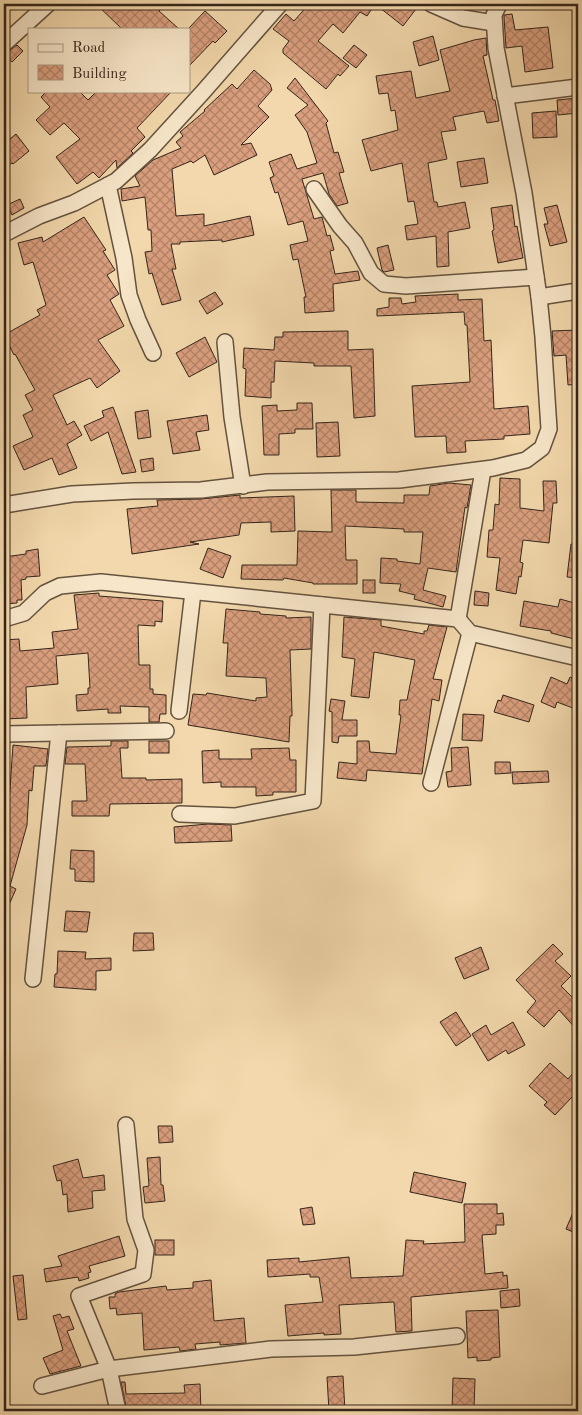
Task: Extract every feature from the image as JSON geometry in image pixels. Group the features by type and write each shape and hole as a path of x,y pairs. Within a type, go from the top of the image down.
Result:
{"street":[{"path":"4,44 48,4"},
{"path":"4,234 39,216 74,203 116,181 150,150 280,4"},
{"path":"430,4 463,18 494,22"},
{"path":"4,505 72,494 133,490 201,490 267,482 399,480 483,470 526,460 542,448 549,430 539,297 524,193 496,48 494,16 498,4"},
{"path":"505,96 578,87"},
{"path":"108,185 124,258 129,294 153,353"},
{"path":"314,189 340,226 355,243 371,274 384,284 406,286 536,277"},
{"path":"539,297 578,292"},
{"path":"225,342 232,417 243,486"},
{"path":"458,619 483,470"},
{"path":"4,619 24,613 45,593 60,586 101,582 458,619 470,633 578,658"},
{"path":"179,711 194,592"},
{"path":"180,814 235,816 313,801 322,605"},
{"path":"431,784 470,633"},
{"path":"4,734 166,731"},
{"path":"33,979 59,733"},
{"path":"118,1411 109,1369 79,1296 144,1274 146,1250 135,1219 126,1125"},
{"path":"42,1386 109,1369 271,1349 354,1347 457,1336"}],"building":[{"path":"96,4 118,4 123,8 128,4 166,4 159,11 178,28 121,28"},
{"path":"309,4 375,4 367,16 360,12 343,33 333,24 318,41 349,66 340,76 338,74 326,89 283,53 283,49 289,41 273,29 286,14 294,21"},
{"path":"375,4 409,4 416,9 403,26"},
{"path":"205,11 227,31 215,43 213,41 190,65 189,28"},
{"path":"512,14 515,30 548,27 553,68 525,72 522,46 506,48 504,15"},
{"path":"433,36 439,60 419,66 413,42"},
{"path":"486,38 487,55 483,56 499,121 487,123 484,111 453,117 456,130 441,132 447,159 428,163 434,202 437,202 438,207 465,202 470,228 448,232 449,266 437,267 436,236 407,240 405,226 418,224 414,201 408,202 402,163 371,171 362,140 398,130 395,110 391,111 388,93 379,94 376,76 411,71 416,98 450,91 440,50"},
{"path":"17,45 23,51 12,62 4,55"},
{"path":"354,45 367,55 356,68 343,58"},
{"path":"254,70 270,84 272,90 258,106 269,117 241,145 251,143 257,155 214,175 205,155 193,163 191,161 172,169 176,216 204,214 204,226 250,216 254,235 222,242 222,240 171,244 176,269 172,269 181,300 162,305 152,273 149,274 145,252 152,251 151,230 148,230 145,197 122,201 121,189 140,186 135,176 153,160 181,148 176,142 183,136 180,132 205,111 232,84 237,89"},
{"path":"295,78 328,121 326,123 334,153 338,152 344,172 339,173 348,203 337,206 329,194 323,173 302,179 314,219 322,217 327,236 330,235 334,250 330,251 335,274 358,271 360,280 333,284 334,311 305,313 304,297 306,297 298,259 293,260 290,245 308,241 303,221 288,225 278,192 275,193 270,178 274,176 269,162 291,154 297,169 317,163 307,132 295,115 308,105 287,88"},
{"path":"46,92 80,92 88,100 96,92 171,92 137,128 145,137 131,151 133,153 117,168 116,160 99,178 93,172 77,184 56,157 80,139 64,123 50,135 36,120 50,107 41,97"},
{"path":"578,98 578,113 558,115 557,100"},
{"path":"556,111 557,137 533,138 532,113"},
{"path":"16,134 29,151 13,164 4,168 4,144"},
{"path":"484,158 488,183 461,187 457,162"},
{"path":"20,199 24,208 12,215 7,205"},
{"path":"512,205 515,227 517,226 523,258 498,263 492,231 494,230 491,208"},
{"path":"557,205 567,242 550,246 544,224 548,224 544,208"},
{"path":"84,217 106,250 103,251 115,270 107,275 119,294 110,300 124,326 98,340 120,371 97,388 90,378 53,395 67,425 74,421 82,435 67,444 77,468 59,475 52,458 24,470 13,446 33,437 23,415 33,410 25,395 35,390 4,335 40,315 37,310 46,305 33,262 24,265 18,243 42,237 43,242"},
{"path":"388,245 394,270 384,272 377,248"},
{"path":"215,292 223,304 207,314 199,301"},
{"path":"458,294 458,300 482,299 484,341 491,340 494,409 528,406 530,434 504,436 504,439 465,441 466,452 447,453 446,436 415,437 412,386 470,382 467,325 465,325 464,312 377,316 377,309 389,307 389,298 401,298 402,304 416,302 415,296"},
{"path":"578,330 578,384 568,385 566,355 554,356 552,331"},
{"path":"348,331 348,350 373,349 375,416 354,418 351,366 314,366 314,363 275,361 274,382 271,382 271,398 245,396 246,369 243,368 244,348 274,350 275,337 283,337 283,332"},
{"path":"205,337 217,362 189,377 176,353"},
{"path":"297,403 312,403 313,429 295,429 295,433 279,434 279,455 264,455 262,406 277,405 277,411 297,410"},
{"path":"113,407 136,472 122,474 108,432 91,441 84,426 104,417 102,411"},
{"path":"148,410 151,437 138,439 135,412"},
{"path":"207,415 209,430 196,432 200,450 173,454 167,421"},
{"path":"338,422 340,456 317,457 316,423"},
{"path":"153,458 154,470 142,472 140,460"},
{"path":"500,478 520,479 520,508 544,511 543,481 556,481 557,503 553,503 549,543 523,540 520,562 523,563 516,594 496,590 500,558 487,557 489,530 493,530 495,504 499,505"},
{"path":"449,483 471,485 467,508 465,507 456,572 428,568 423,590 446,596 443,607 414,599 415,595 399,591 401,584 380,583 381,558 420,564 423,532 404,532 404,529 345,526 346,560 357,560 357,584 313,584 284,578 283,580 241,579 242,565 297,565 298,531 332,532 331,490 356,490 356,502 404,503 404,495 429,495 430,486"},
{"path":"240,495 240,498 294,496 295,531 271,532 271,522 241,523 239,535 190,542 199,544 132,554 127,509 158,506 157,500 201,499"},
{"path":"571,544 578,544 578,578 567,577"},
{"path":"208,548 231,556 223,578 200,569"},
{"path":"38,549 40,576 26,577 26,579 21,580 22,600 17,600 17,603 4,604 4,557 26,554 26,551"},
{"path":"363,580 375,580 375,593 363,593"},
{"path":"475,591 489,593 488,606 474,605"},
{"path":"99,593 99,596 163,601 162,622 155,621 155,626 138,625 139,665 150,665 150,689 153,689 153,694 166,695 166,714 160,714 159,722 149,722 149,707 120,706 121,713 108,713 108,709 77,711 76,695 88,694 88,688 90,688 88,653 56,656 58,684 26,687 27,718 4,719 4,640 19,639 20,651 54,648 52,632 78,629 74,595"},
{"path":"560,599 578,604 578,640 551,633 551,631 520,626 524,601 558,607"},
{"path":"226,609 260,612 260,614 286,616 286,618 311,617 311,649 290,650 292,716 290,716 289,742 188,725 193,694 206,695 207,693 256,701 256,698 267,697 266,678 226,676 228,643 223,643"},
{"path":"344,617 381,620 381,626 424,634 429,625 447,627 433,679 442,680 439,701 432,699 422,774 367,770 366,781 337,778 339,762 357,764 357,741 369,741 370,752 396,754 401,715 399,715 400,700 407,700 415,660 374,652 369,698 351,696 355,659 342,657"},
{"path":"551,677 567,684 570,677 578,680 578,710 557,702 555,708 541,702"},
{"path":"503,695 534,705 529,722 494,712 498,700 501,701"},
{"path":"331,699 345,701 342,720 357,720 357,736 339,736 338,743 332,742 332,712 329,711"},
{"path":"463,714 484,715 482,741 462,740"},
{"path":"111,741 128,741 128,748 120,748 122,778 146,778 146,780 182,779 182,803 110,804 109,816 72,816 72,801 87,801 85,764 65,764 67,747 111,746"},
{"path":"149,741 169,741 169,753 149,753"},
{"path":"13,745 48,749 46,766 34,766 32,791 29,790 27,825 10,886 16,889 4,916 4,831 7,832"},
{"path":"468,747 471,785 448,787 446,772 452,771 451,748"},
{"path":"289,748 290,760 296,760 296,792 273,792 273,795 256,796 256,787 221,787 221,782 203,783 202,751 219,750 219,759 252,759 251,749"},
{"path":"495,762 510,762 511,773 495,774"},
{"path":"548,771 549,782 513,784 512,772"},
{"path":"208,824 231,825 232,841 175,843 174,827"},
{"path":"71,850 94,851 94,882 75,881 75,869 70,869"},
{"path":"66,911 90,912 87,932 64,931"},
{"path":"134,933 153,933 154,950 133,951"},
{"path":"553,944 563,954 555,961 571,976 561,986 578,1003 578,1031 559,1010 544,1027 527,1012 536,1001 516,980"},
{"path":"481,947 489,969 464,979 455,958"},
{"path":"58,951 86,952 85,959 111,958 111,970 96,971 96,990 54,987 55,974 57,974"},
{"path":"456,1012 471,1036 456,1046 440,1022"},
{"path":"513,1022 525,1045 508,1054 506,1050 488,1061 472,1034 486,1025 491,1035"},
{"path":"550,1063 568,1079 578,1067 578,1102 572,1097 555,1115 544,1105 547,1102 529,1086"},
{"path":"158,1126 172,1126 173,1142 159,1143"},
{"path":"160,1157 161,1185 163,1185 165,1201 145,1203 143,1187 149,1186 147,1158"},
{"path":"78,1159 83,1178 104,1175 105,1190 92,1191 93,1208 68,1212 67,1194 63,1195 61,1180 57,1181 53,1166"},
{"path":"414,1172 466,1183 462,1203 410,1192"},
{"path":"578,1201 578,1234 566,1229"},
{"path":"464,1204 497,1204 497,1214 503,1213 504,1225 496,1225 496,1234 482,1235 485,1274 503,1272 503,1276 507,1275 508,1288 411,1297 412,1331 396,1332 394,1302 339,1305 341,1334 324,1335 324,1333 288,1336 285,1305 323,1302 319,1277 310,1277 310,1274 268,1277 267,1260 299,1258 299,1262 349,1257 351,1278 403,1276 406,1240 424,1241 423,1244 465,1242"},
{"path":"312,1207 315,1224 303,1225 300,1209"},
{"path":"119,1236 125,1256 89,1266 91,1272 88,1273 89,1278 79,1281 78,1277 46,1282 44,1269 62,1266 58,1256"},
{"path":"155,1240 174,1240 174,1255 155,1255"},
{"path":"23,1275 27,1319 18,1320 13,1276"},
{"path":"211,1280 214,1321 244,1318 246,1343 220,1345 220,1342 195,1344 196,1349 180,1351 179,1347 144,1350 142,1313 117,1315 116,1308 110,1309 109,1297 115,1297 115,1294 119,1292 166,1286 167,1290 193,1288 193,1282"},
{"path":"519,1289 520,1306 501,1308 500,1291"},
{"path":"498,1310 500,1357 477,1361 477,1357 468,1358 466,1311"},
{"path":"60,1314 62,1318 69,1316 74,1329 67,1331 81,1366 50,1374 43,1358 63,1350 53,1316"},
{"path":"343,1376 345,1411 329,1411 327,1377"},
{"path":"453,1378 475,1379 474,1411 452,1411"},
{"path":"121,1382 125,1382 126,1394 185,1393 184,1385 200,1384 201,1411 127,1411"}]}
